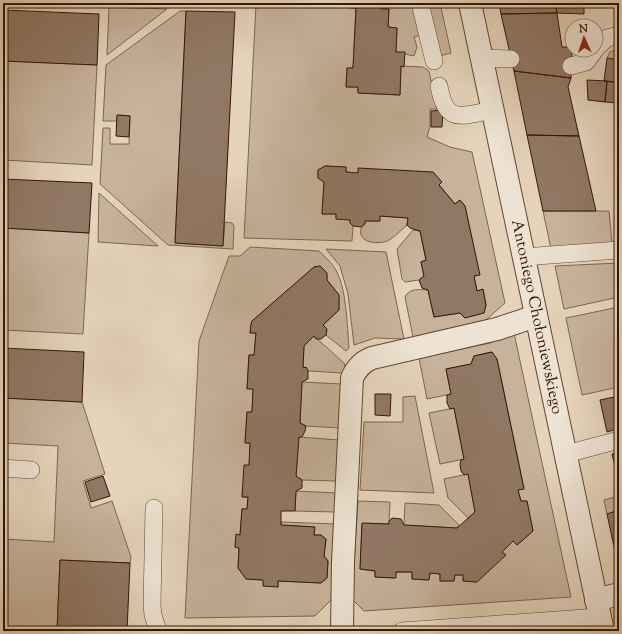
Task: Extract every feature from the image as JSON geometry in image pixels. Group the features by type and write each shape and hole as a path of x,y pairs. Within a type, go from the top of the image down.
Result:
{"street":[{"name":"Antoniego Chołoniewskiego","path":"470,3 566,454 609,606"},
{"path":"342,631 352,378 356,370 366,360 372,358 497,329 536,316"}],"lane":[{"path":"420,3 434,61"},
{"path":"604,41 607,38 619,35"},
{"path":"481,58 511,59"},
{"path":"571,66 586,62 589,58"},
{"path":"439,86 444,107 453,114 464,116 492,110"},
{"path":"523,257 619,250"},
{"path":"566,454 619,440"},
{"path":"3,468 31,470"},
{"path":"154,508 152,605 153,615 158,631"},
{"path":"402,631 609,606"}],"shaded area":[{"path":"274,3 340,3 340,7 356,8 353,68 347,68 346,87 358,87 358,93 400,95 401,66 423,67 429,71 437,109 430,109 430,126 427,137 450,147 472,152 505,303 486,320 413,337 405,297 412,290 428,290 434,317 460,313 465,317 484,313 486,305 483,290 477,291 474,276 479,274 465,206 460,200 455,204 439,185 346,172 346,167 325,166 318,170 318,178 324,182 322,214 336,214 336,219 350,220 350,223 353,226 352,241 244,238 256,5 274,6"},
{"path":"381,3 414,3 421,35 414,37 417,47 414,56 396,52 397,28 388,27 389,9 381,9"},
{"path":"426,3 440,3 451,53 440,56"},
{"path":"109,7 167,9 107,55"},
{"path":"180,11 186,11 175,243 223,246 225,222 232,223 234,226 233,249 168,245 100,184 103,128 110,128 110,144 129,144 130,116 118,115 117,121 103,121 106,65"},
{"path":"619,48 619,60 607,58 610,52"},
{"path":"3,61 97,65 92,165 3,160"},
{"path":"99,193 158,246 98,242"},
{"path":"543,211 609,211 612,243 551,249"},
{"path":"380,216 408,218 407,225 393,238 384,242 378,243 364,239 361,232 365,221 379,221"},
{"path":"3,228 89,233 83,334 3,330"},
{"path":"413,230 420,231 426,260 421,262 424,276 419,280 405,282 402,279 397,249"},
{"path":"250,247 319,251 327,259 334,267 342,285 346,306 349,348 346,351 326,335 327,329 323,325 339,310 339,295 327,280 327,273 320,266 314,267 252,321 250,333 256,333 254,355 249,355 247,388 253,389 252,412 247,412 245,443 250,443 249,465 242,497 248,497 247,509 242,509 240,535 236,535 235,547 239,548 238,568 246,579 263,580 278,587 278,581 321,583 327,578 328,561 324,556 326,539 321,535 314,535 314,527 281,525 281,522 336,524 331,600 315,616 185,618 199,341 229,256 240,256"},
{"path":"326,249 386,252 404,339 375,338 354,345 348,294 340,266"},
{"path":"619,263 619,297 564,309 555,266"},
{"path":"619,307 619,387 582,395 566,318"},
{"path":"514,333 571,597 364,611 352,599 358,501 390,502 389,524 362,524 360,569 375,571 375,577 395,578 396,572 412,572 412,579 429,580 430,573 440,574 440,581 454,581 455,575 463,575 463,581 477,582 505,555 502,552 513,541 517,545 533,531 527,501 521,501 518,490 524,488 497,359 491,352 474,356 471,364 446,369 451,394 427,399 419,358 490,343"},
{"path":"314,336 345,364 344,373 308,371 306,367 303,368 304,346"},
{"path":"302,382 342,384 340,428 306,426 300,423"},
{"path":"415,396 434,493 360,490 364,422 403,422 403,397"},
{"path":"3,398 82,402 105,474 83,481 91,508 112,501 131,557 130,563 60,560 57,631 3,630 3,539 54,542 58,446 3,443"},
{"path":"454,408 464,459 440,464 429,413"},
{"path":"299,437 339,440 337,481 302,480 296,476"},
{"path":"468,474 475,512 468,518 448,498 444,479"},
{"path":"296,491 337,493 336,512 295,511"},
{"path":"619,496 619,510 607,514 604,500"},
{"path":"405,503 439,505 459,525 457,528 404,525"}],"building":[{"path":"260,3 274,3 274,6 260,5"},
{"path":"340,3 381,3 381,9 389,9 388,27 397,28 396,52 405,52 404,67 401,66 400,95 358,93 358,87 346,87 347,68 353,68 356,8 339,7"},
{"path":"499,3 555,3 557,13 501,14"},
{"path":"555,3 584,3 584,14 557,13"},
{"path":"3,10 99,14 97,65 3,61"},
{"path":"186,11 235,12 223,246 175,243"},
{"path":"557,13 562,47 564,47 564,58 572,58 571,78 514,71 501,14"},
{"path":"607,58 619,60 619,83 604,81"},
{"path":"514,71 571,78 568,87 579,136 527,135"},
{"path":"587,80 607,81 605,102 588,100"},
{"path":"607,81 619,83 619,111 617,111 618,103 605,102"},
{"path":"443,110 442,127 431,127 431,111"},
{"path":"117,115 130,116 129,137 116,136"},
{"path":"527,135 579,136 596,211 543,211"},
{"path":"325,166 346,167 346,172 358,173 358,168 433,172 442,182 439,185 455,204 460,200 465,206 480,275 474,276 477,291 483,289 486,305 484,313 465,318 460,313 434,317 428,290 422,288 419,280 424,276 421,262 426,260 420,231 410,228 407,225 408,218 380,216 380,221 365,221 365,224 361,227 353,226 350,223 350,220 336,219 336,214 322,214 324,182 318,178 318,170"},
{"path":"3,179 92,183 89,233 3,228"},
{"path":"320,266 327,273 327,280 339,295 339,310 323,325 327,329 326,335 321,339 316,339 314,336 304,346 303,368 306,367 308,371 308,379 302,382 300,423 306,426 302,437 299,437 296,476 302,480 302,488 296,491 295,511 281,511 281,525 315,527 314,535 321,535 326,539 324,556 328,561 327,578 321,583 278,581 278,587 263,586 263,580 246,579 238,568 239,548 235,547 236,534 240,535 242,509 247,509 248,497 242,497 244,465 249,465 250,443 245,443 247,412 252,412 253,389 247,389 249,355 254,355 256,333 250,333 251,324 252,321 314,267"},
{"path":"3,348 84,352 82,402 3,398"},
{"path":"492,352 497,359 524,489 518,490 521,501 527,501 533,531 517,545 513,541 502,552 506,555 477,582 463,581 463,575 455,575 454,581 440,581 440,574 430,573 429,580 412,579 412,572 396,572 396,578 375,577 375,571 360,569 362,523 389,524 389,521 392,518 401,519 404,525 457,528 475,512 468,474 464,475 461,471 461,460 464,459 454,408 450,409 447,403 447,395 451,394 446,369 471,364 474,356"},
{"path":"375,394 391,394 390,416 375,415"},
{"path":"619,396 619,437 617,429 607,432 600,400"},
{"path":"619,452 619,482 612,454"},
{"path":"103,476 110,496 91,502 85,482"},
{"path":"619,510 619,555 616,556 607,514"},
{"path":"60,560 130,563 127,631 57,631"}]}
